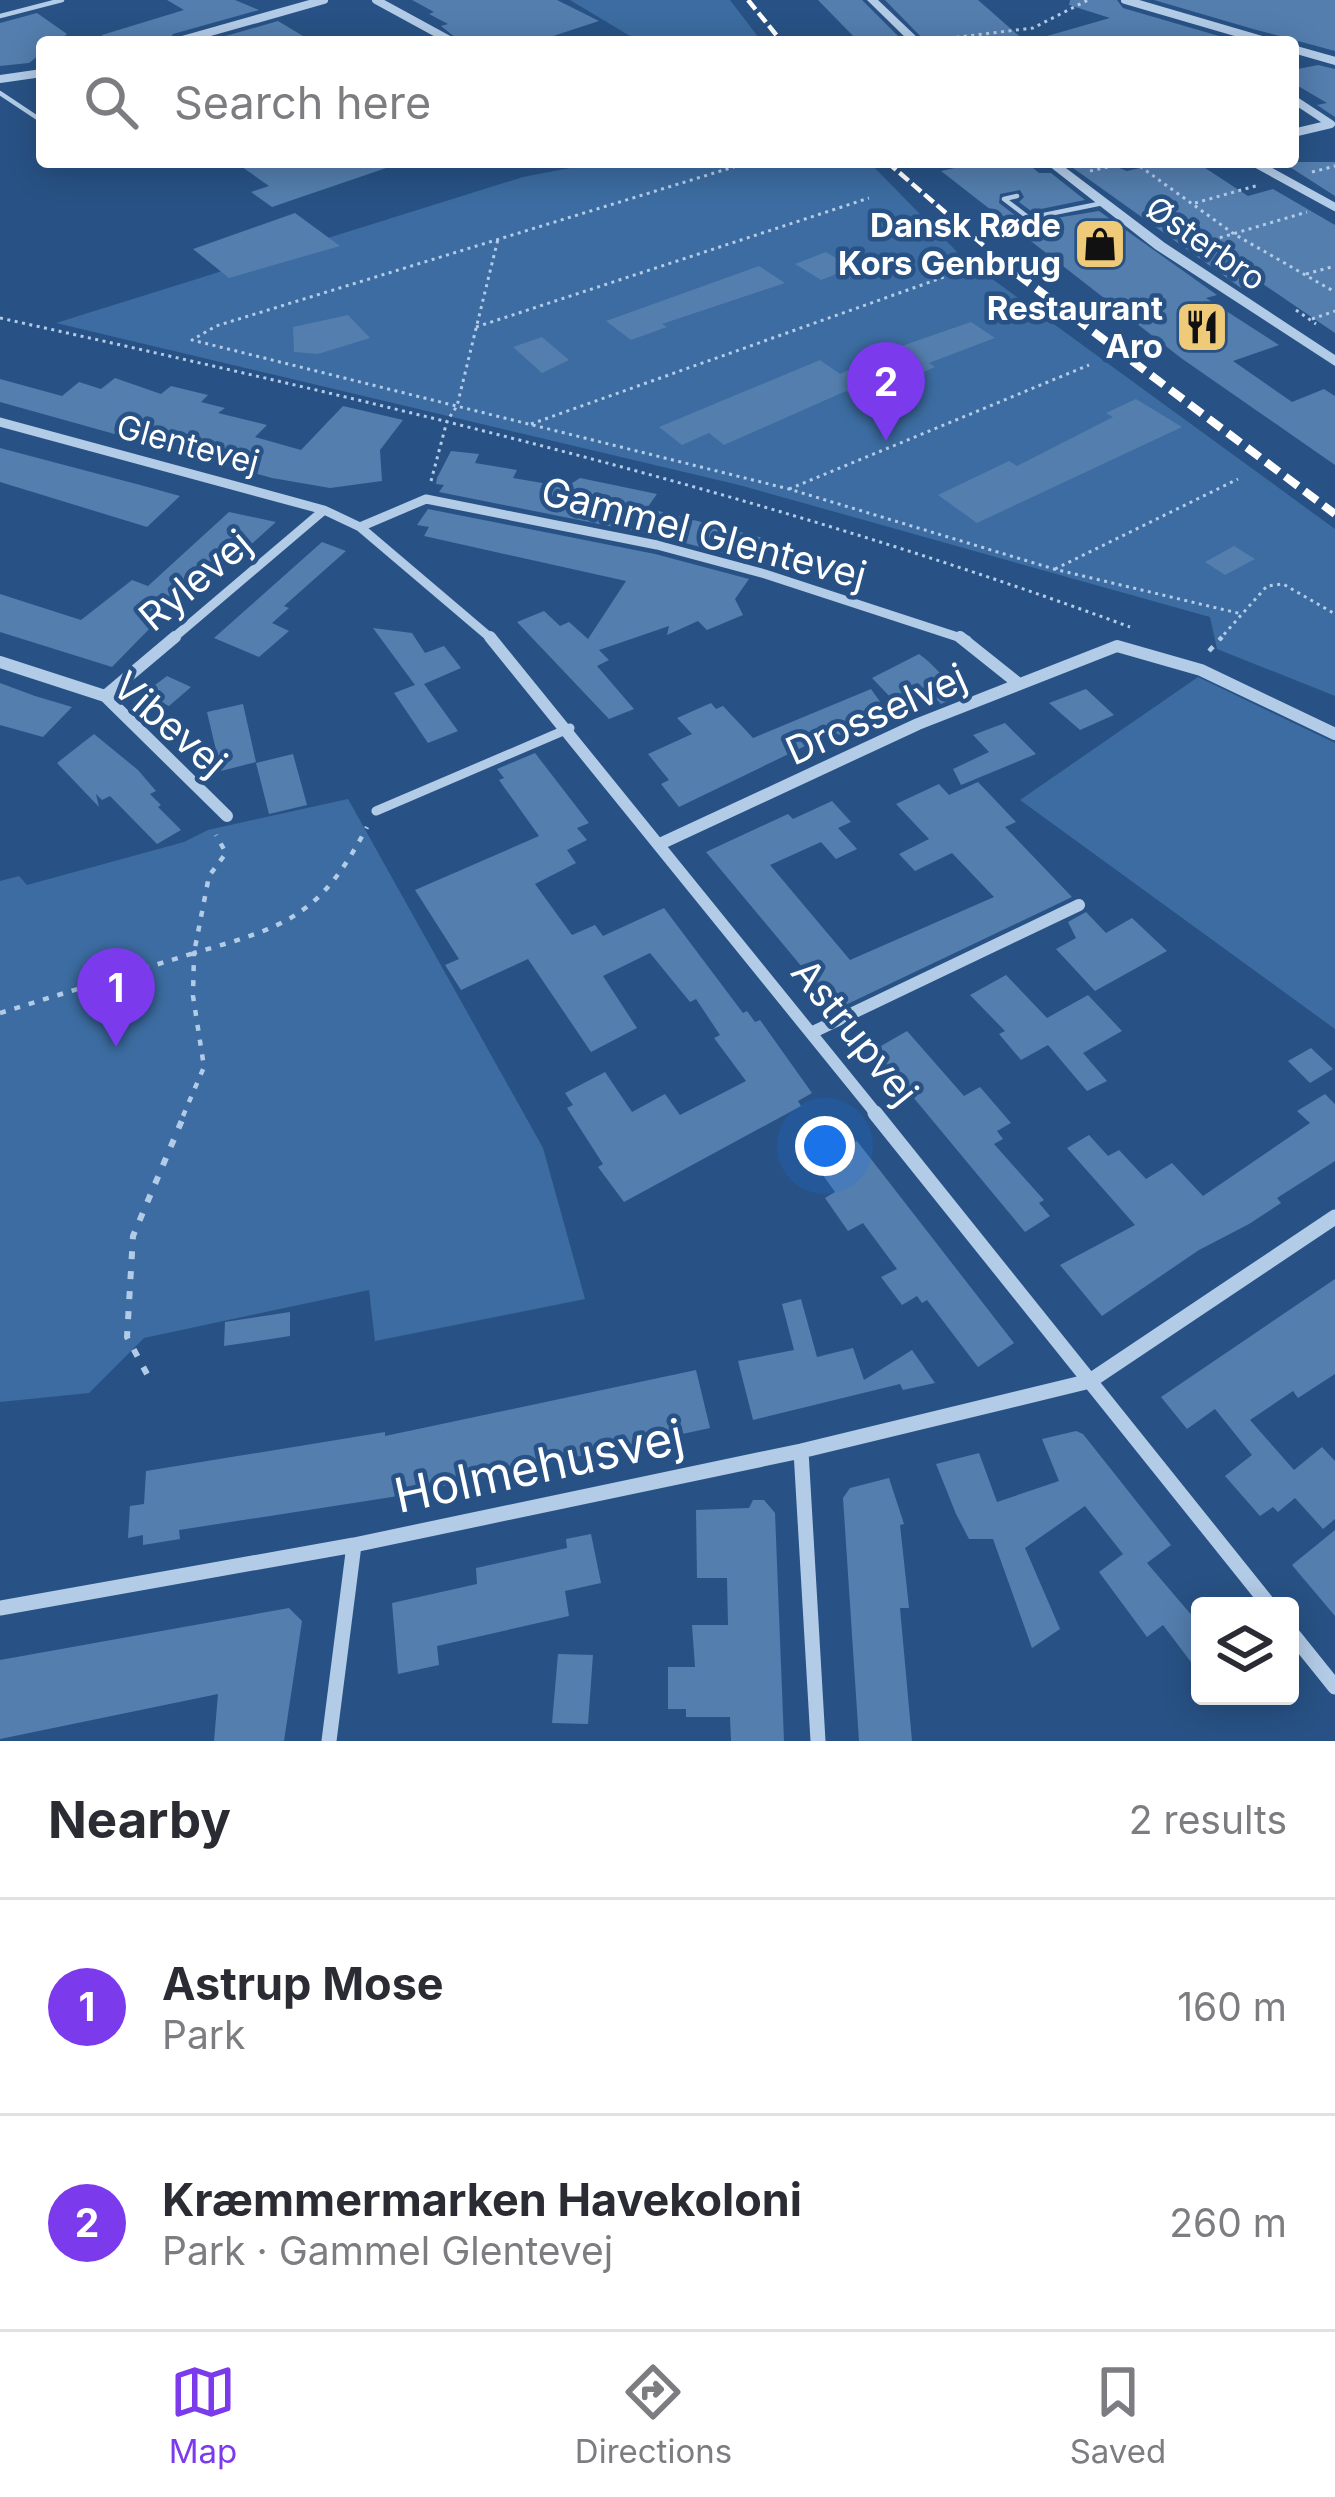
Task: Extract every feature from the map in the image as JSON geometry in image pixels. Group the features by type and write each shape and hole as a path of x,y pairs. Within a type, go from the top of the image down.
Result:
{"street":[{"path":"196,36 324,0"},
{"path":"376,0 442,36"},
{"path":"872,0 911,36"},
{"path":"1125,0 1248,36"},
{"path":"1299,53 1335,61"},
{"path":"0,79 36,74"},
{"path":"1299,103 1331,124 1299,132"},
{"name":"Østerbro","path":"1058,168 1335,362"},
{"path":"1264,168 1333,206"},
{"name":"Glentevej","path":"0,422 324,510 360,527"},
{"path":"360,527 426,499"},
{"name":"Gammel Glentevej","path":"426,499 518,514 766,574 964,638 1019,684"},
{"name":"Rylevej","path":"105,696 324,510"},
{"name":"Astrupvej","path":"360,527 502,647 1263,1597"},
{"name":"Drosselvej","path":"662,843 918,724 1117,646 1150,651 1197,668"},
{"name":"Vibevej","path":"0,662 105,696 227,816"},
{"path":"1197,668 1335,734"},
{"path":"813,1032 1079,905"},
{"path":"1090,1382 1335,1217"},
{"name":"Holmehusvej","path":"0,1608 354,1545 801,1451 1090,1382"},
{"path":"801,1451 818,1741"},
{"path":"329,1741 354,1545"},
{"path":"1299,1642 1335,1687"}],"lane":[{"path":"0,16 62,0"},
{"path":"0,93 36,117"},
{"path":"1017,196 1004,199 1029,218 1103,203"},
{"path":"376,811 570,728"}],"path":[{"path":"968,36 1034,28 1088,0"},
{"path":"730,168 216,326 192,340 789,489 1054,569 1242,614"},
{"path":"1090,171 1104,168"},
{"path":"1141,168 1234,234 1335,292"},
{"path":"1193,203 1282,178"},
{"path":"476,327 869,199"},
{"path":"1197,251 1195,245 1333,206"},
{"path":"426,499 447,421 457,406 498,239"},
{"path":"1306,274 1335,266"},
{"path":"530,424 961,271"},
{"path":"1287,309 1312,319 1335,311"},
{"path":"0,318 693,481 916,549 1146,633"},
{"path":"789,489 1089,365"},
{"path":"1054,569 1238,479"},
{"path":"1197,668 1267,586 1283,584 1335,614"},
{"path":"0,1013 242,938 321,896 338,879 376,811"},
{"path":"147,1374 127,1336 134,1235 204,1067 193,996 194,953 209,876 226,854 212,826"}],"shaded area":[{"path":"570,0 730,0 757,36 630,36"},
{"path":"570,168 875,168 962,257 1335,529 1335,696 1217,649 1210,617 739,485 56,323 523,177"},
{"path":"1198,677 1335,743 1335,1029 1020,800"},
{"path":"348,799 543,1148 585,1299 375,1341 369,1290 144,1338 89,1393 0,1402 0,881 19,876 27,885 184,842 208,830"}],"building":[{"path":"167,0 235,0 259,10 172,36 102,36 102,35 184,10"},
{"path":"412,0 557,0 599,21 553,36 454,36 441,26 448,24 429,14 434,12"},
{"path":"818,0 862,0 898,36 853,36"},
{"path":"885,0 978,0 1019,36 920,36"},
{"path":"1070,0 1117,0 1123,8 1219,36 1047,36 1110,18 1069,5"},
{"path":"1154,0 1335,0 1335,51 1299,41 1299,36 1253,29"},
{"path":"37,13 67,34 36,36 36,58 29,63 0,66 0,23"},
{"path":"278,21 303,36 226,36"},
{"path":"1318,65 1335,69 1335,117 1317,105 1327,103 1299,87 1299,69"},
{"path":"1299,162 1335,162 1335,196 1291,168 1299,168"},
{"path":"244,168 386,168 272,207 251,192 269,186"},
{"path":"1033,168 1051,173 1085,200 1031,211 1019,202 1024,197 1020,190 1000,194 999,203 1025,223 1099,211 1217,295 1206,298 1279,345 1233,361 1292,402 1324,389 1335,396 1335,465 1181,358 941,171"},
{"path":"1073,168 1205,168 1248,196 1273,189 1335,225 1335,333 1260,282 1241,288"},
{"path":"295,213 340,246 229,278 193,249"},
{"path":"826,252 852,268 821,280 795,264"},
{"path":"759,266 785,283 662,324 667,327 631,340 606,321"},
{"path":"348,315 370,338 318,354 294,352 293,327"},
{"path":"971,322 995,338 929,363 935,367 876,393 868,388 852,395 846,391 724,445 709,433 682,445 659,427 820,360 840,374 890,350"},
{"path":"542,337 569,360 542,373 513,347"},
{"path":"115,378 161,394 171,386 208,395 201,402 225,408 218,413 267,425 255,437 301,450 343,406 403,420 380,450 382,481 330,488 272,478 0,402 0,379 62,396 79,382 101,389"},
{"path":"1136,399 1182,427 977,523 938,495 1009,461 1017,466 1113,417 1106,413"},
{"path":"0,448 180,496 147,527 0,482"},
{"path":"451,451 479,454 475,463 517,470 513,478 566,487 580,478 657,494 647,508 775,541 760,563 659,536 439,492 444,485 436,484 437,478"},
{"path":"428,509 655,554 749,579 735,599 743,615 707,630 698,621 667,635 669,626 599,650 609,660 597,666 634,709 609,719 517,622 544,611 560,626 569,622 588,639 626,581 424,536 429,527 417,525"},
{"path":"229,512 276,522 218,574 193,574 150,619 157,621 112,667 0,632 0,594 81,620 132,580 148,586"},
{"path":"322,542 346,551 284,606 289,608 272,623 289,631 259,657 214,638"},
{"path":"1234,546 1255,559 1225,575 1205,562"},
{"path":"373,628 412,633 425,653 444,646 461,668 424,684 458,731 428,743 394,693 415,685"},
{"path":"919,654 962,695 941,704 925,687 894,701 872,678"},
{"path":"167,676 191,687 169,706 143,694"},
{"path":"0,683 72,707 43,737 0,725"},
{"path":"871,689 886,710 679,807 661,784 669,780 648,754 692,734 677,718 711,703 716,709 723,706 753,738"},
{"path":"1086,689 1114,715 1080,730 1049,703"},
{"path":"243,704 256,762 221,771 207,712"},
{"path":"1005,723 1036,754 961,785 953,769 989,752 973,735"},
{"path":"94,734 138,770 156,791 150,794 161,805 158,807 181,830 157,844 110,796 102,800 96,794 99,807 57,763"},
{"path":"535,753 589,823 577,828 587,840 567,850 576,863 535,884 572,935 595,925 603,936 664,908 743,1013 747,1011 755,1022 760,1020 812,1093 798,1101 801,1106 624,1202 598,1167 603,1164 567,1108 573,1105 565,1093 605,1072 632,1112 665,1094 680,1115 746,1081 714,1038 720,1035 696,999 690,1002 650,953 603,976 637,1028 591,1052 528,959 461,990 445,965 459,959 415,890 539,836 499,780 504,778 497,769"},
{"path":"293,754 307,805 269,814 256,763"},
{"path":"978,782 1016,822 1005,827 1072,897 837,1009 706,852 788,814 793,819 832,801 851,822 838,828 857,849 836,859 821,842 770,865 850,960 994,897 952,853 915,871 899,854 929,839 896,804 939,784 949,795"},
{"path":"1086,912 1106,933 1132,918 1167,951 1095,991 1056,949 1076,938 1068,922"},
{"path":"1006,975 1047,1018 1088,995 1122,1031 1083,1053 1107,1081 1087,1091 1048,1045 1021,1060 999,1034 1005,1031 970,995"},
{"path":"907,1031 964,1096 980,1087 1011,1123 997,1131 1003,1139 994,1144 1044,1200 1039,1203 1050,1216 1025,1232 874,1050"},
{"path":"1311,1048 1333,1069 1310,1083 1288,1061"},
{"path":"1325,1094 1335,1104 1335,1161 1277,1198 1281,1203 1249,1224 1199,1250 1102,1316 1060,1265 1135,1225 1067,1148 1089,1135 1108,1156 1119,1150 1146,1179 1172,1163 1203,1196 1310,1123 1297,1111"},
{"path":"857,1141 1014,1343 978,1367 927,1300 922,1303 917,1296 902,1305 881,1277 897,1269 863,1223 848,1231 825,1198 835,1192 815,1164"},
{"path":"1335,1279 1335,1374 1298,1398 1293,1391 1250,1420 1294,1470 1322,1447 1335,1461 1335,1519 1323,1529 1295,1498 1278,1512 1273,1507 1260,1516 1225,1476 1252,1455 1215,1409 1187,1429 1161,1397"},
{"path":"801,1299 817,1357 853,1348 864,1380 912,1350 935,1383 903,1390 900,1384 753,1420 738,1361 794,1350 782,1304"},
{"path":"290,1312 290,1336 224,1346 225,1322"},
{"path":"696,1370 710,1428 392,1497 179,1530 180,1539 143,1545 143,1535 128,1538 130,1506 144,1504 146,1471 385,1432 385,1436"},
{"path":"1076,1431 1083,1434 1171,1545 1147,1563 1191,1614 1191,1662 1163,1625 1147,1637 1099,1572 1123,1554 1085,1506 1025,1548 1060,1629 1032,1648 993,1539 969,1539 936,1464 979,1453 997,1502 1059,1481 1042,1439"},
{"path":"889,1478 904,1524 900,1525 909,1608 900,1608 912,1741 859,1741 843,1498 850,1488"},
{"path":"753,1500 764,1500 775,1513 784,1741 731,1741 730,1717 686,1717 686,1709 668,1709 668,1667 695,1667 692,1625 728,1625 727,1578 697,1578 696,1510 749,1508"},
{"path":"1335,1530 1335,1616 1292,1565"},
{"path":"591,1534 601,1583 565,1591 569,1616 437,1646 439,1665 398,1674 392,1603 477,1584 476,1568 567,1548 566,1539"},
{"path":"289,1608 302,1621 284,1741 214,1741 218,1694 0,1739 0,1660"},
{"path":"558,1654 593,1655 588,1724 552,1723"}],"railway":[{"path":"748,0 777,36"},
{"path":"894,168 1020,277"},
{"path":"1017,274 1335,514"}],"place":[{"name":"Dansk Røde Kors Genbrug","path":"1100,244"},
{"name":"Restaurant Aro","path":"1202,327"},
{"name":"Kræmmermarken Havekoloni","path":"886,441"},
{"name":"Astrup Mose","path":"116,1047"}]}
